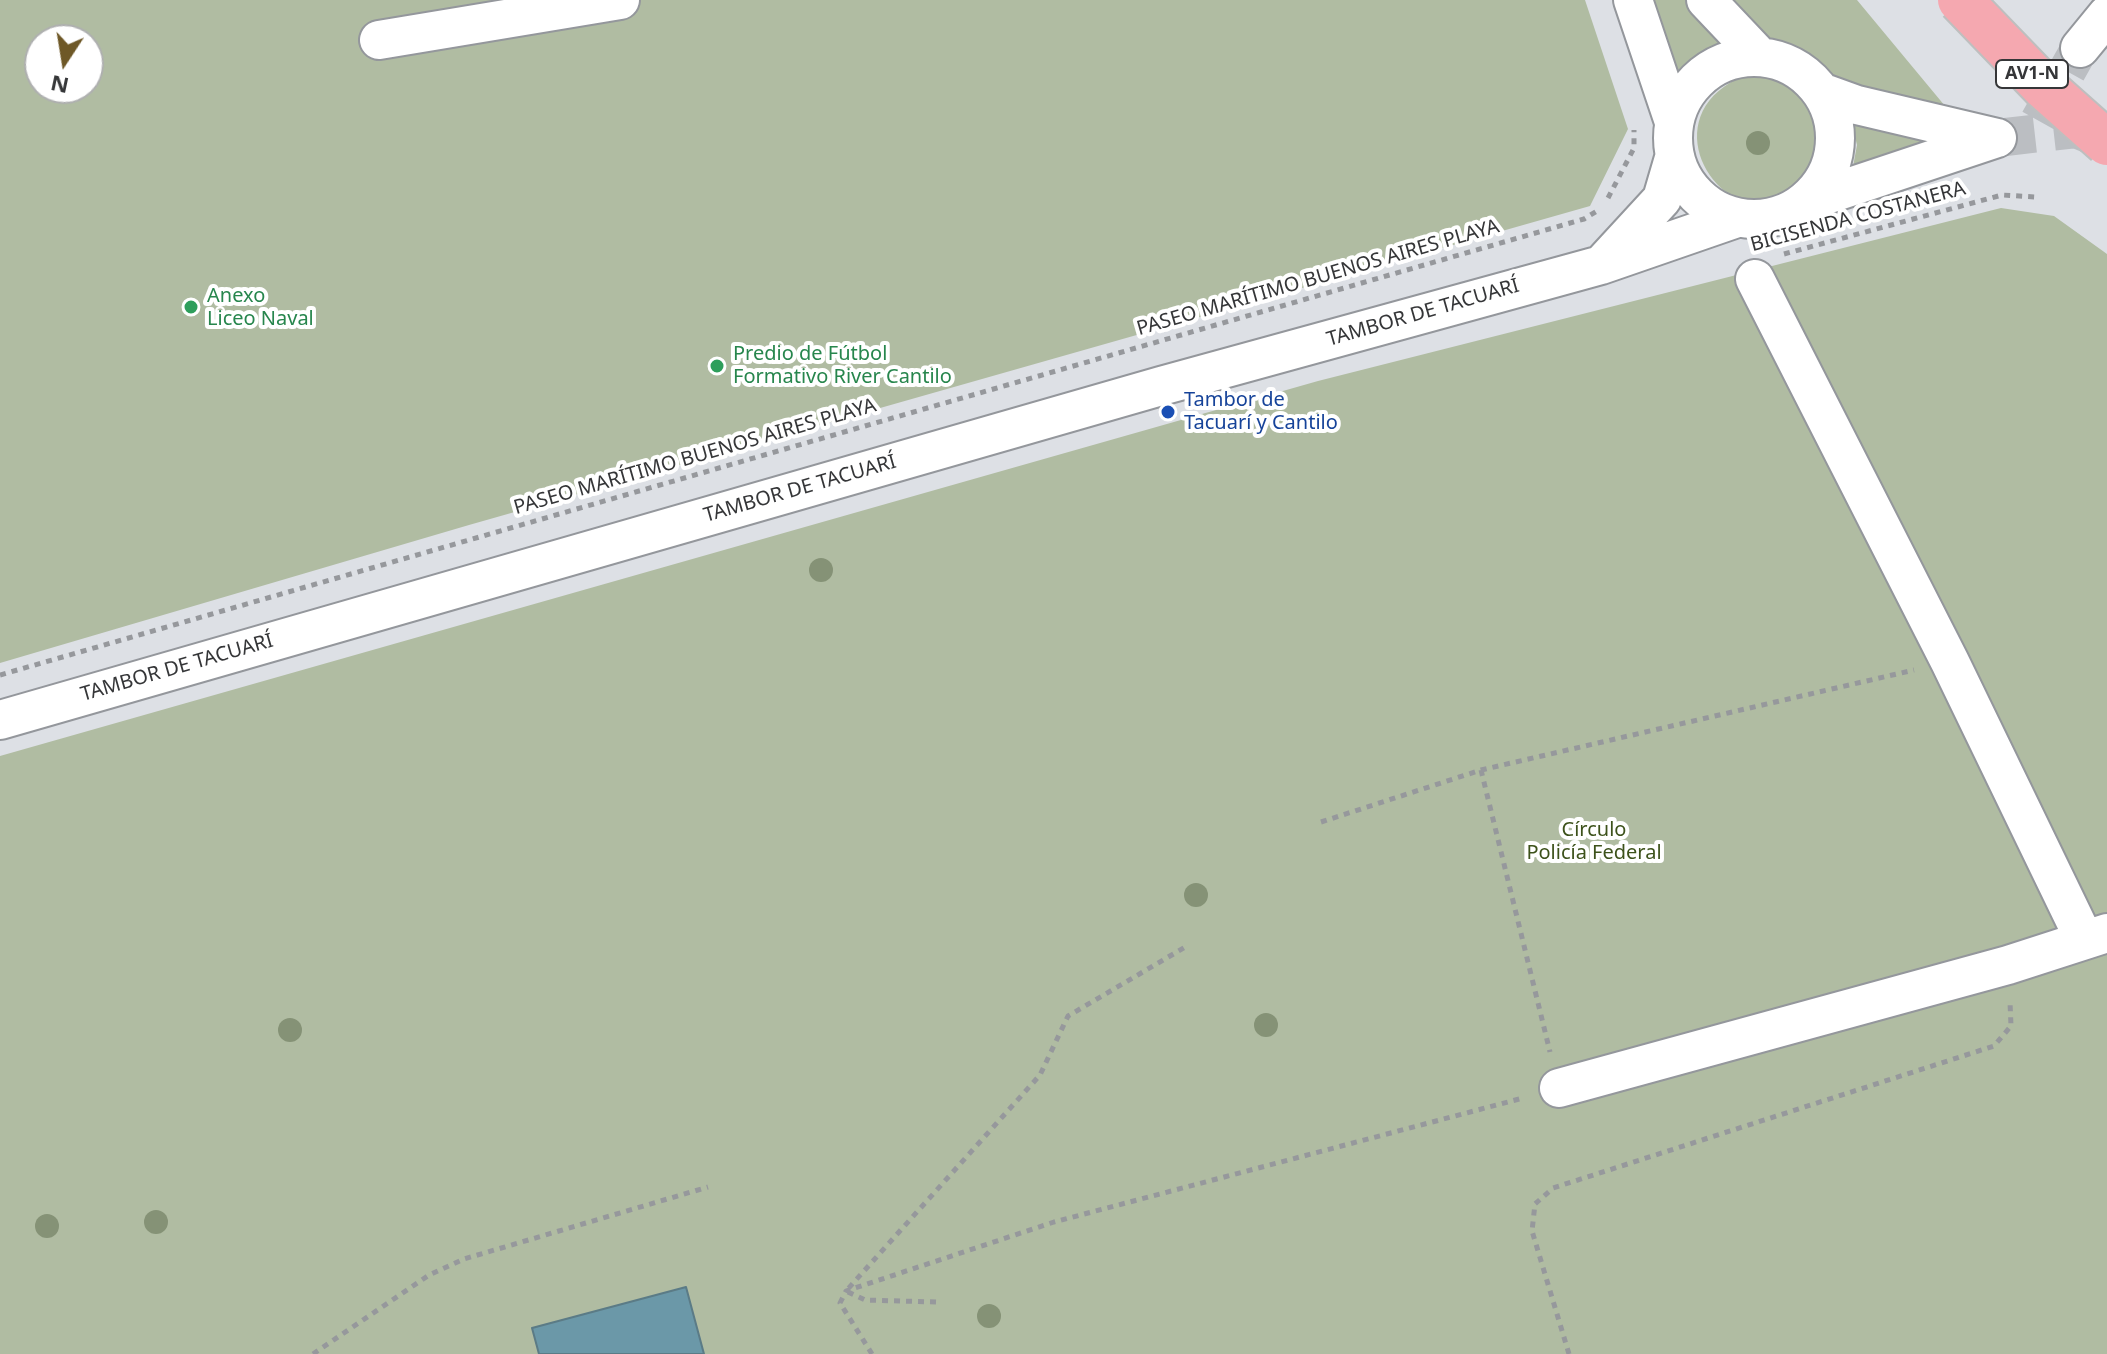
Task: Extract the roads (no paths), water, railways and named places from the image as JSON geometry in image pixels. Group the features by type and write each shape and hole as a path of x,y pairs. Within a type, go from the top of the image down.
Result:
{"highway":[{"name":"AV1-N","path":"1960,0 2043,86 2107,143"}],"street":[{"path":"379,40 620,0"},
{"path":"1633,0 1674,140 1697,196 1715,210 1737,218 1761,219 1785,214 1805,202 1997,138 1857,105 1821,92"},
{"path":"1706,0 1760,57"},
{"path":"2080,48 2107,15"},
{"path":"1601,265 1662,199 1682,100 1695,81 1726,62 1760,57 1784,62 1805,74 1821,92 1832,113 1836,137 1832,162 1822,184 1805,202"},
{"name":"TAMBOR DE TACUARÍ","path":"0,720 1161,386 1601,265 1737,218"},
{"path":"1559,1088 2008,965 2096,936 1950,662 1755,279"}],"water":[{"path":"686,1287 704,1354 539,1354 532,1328"}],"tunnel":[{"path":"2039,121 2080,48"},
{"path":"1997,138 2076,129 2107,142"}],"place":[{"name":"Anexo Liceo Naval","path":"191,307"},
{"name":"Predio de Fútbol Formativo River Cantilo","path":"717,366"},
{"name":"Tambor de Tacuarí y Cantilo","path":"1168,412"}],"park label":[{"name":"Círculo Policía Federal","path":"1594,842"}]}
